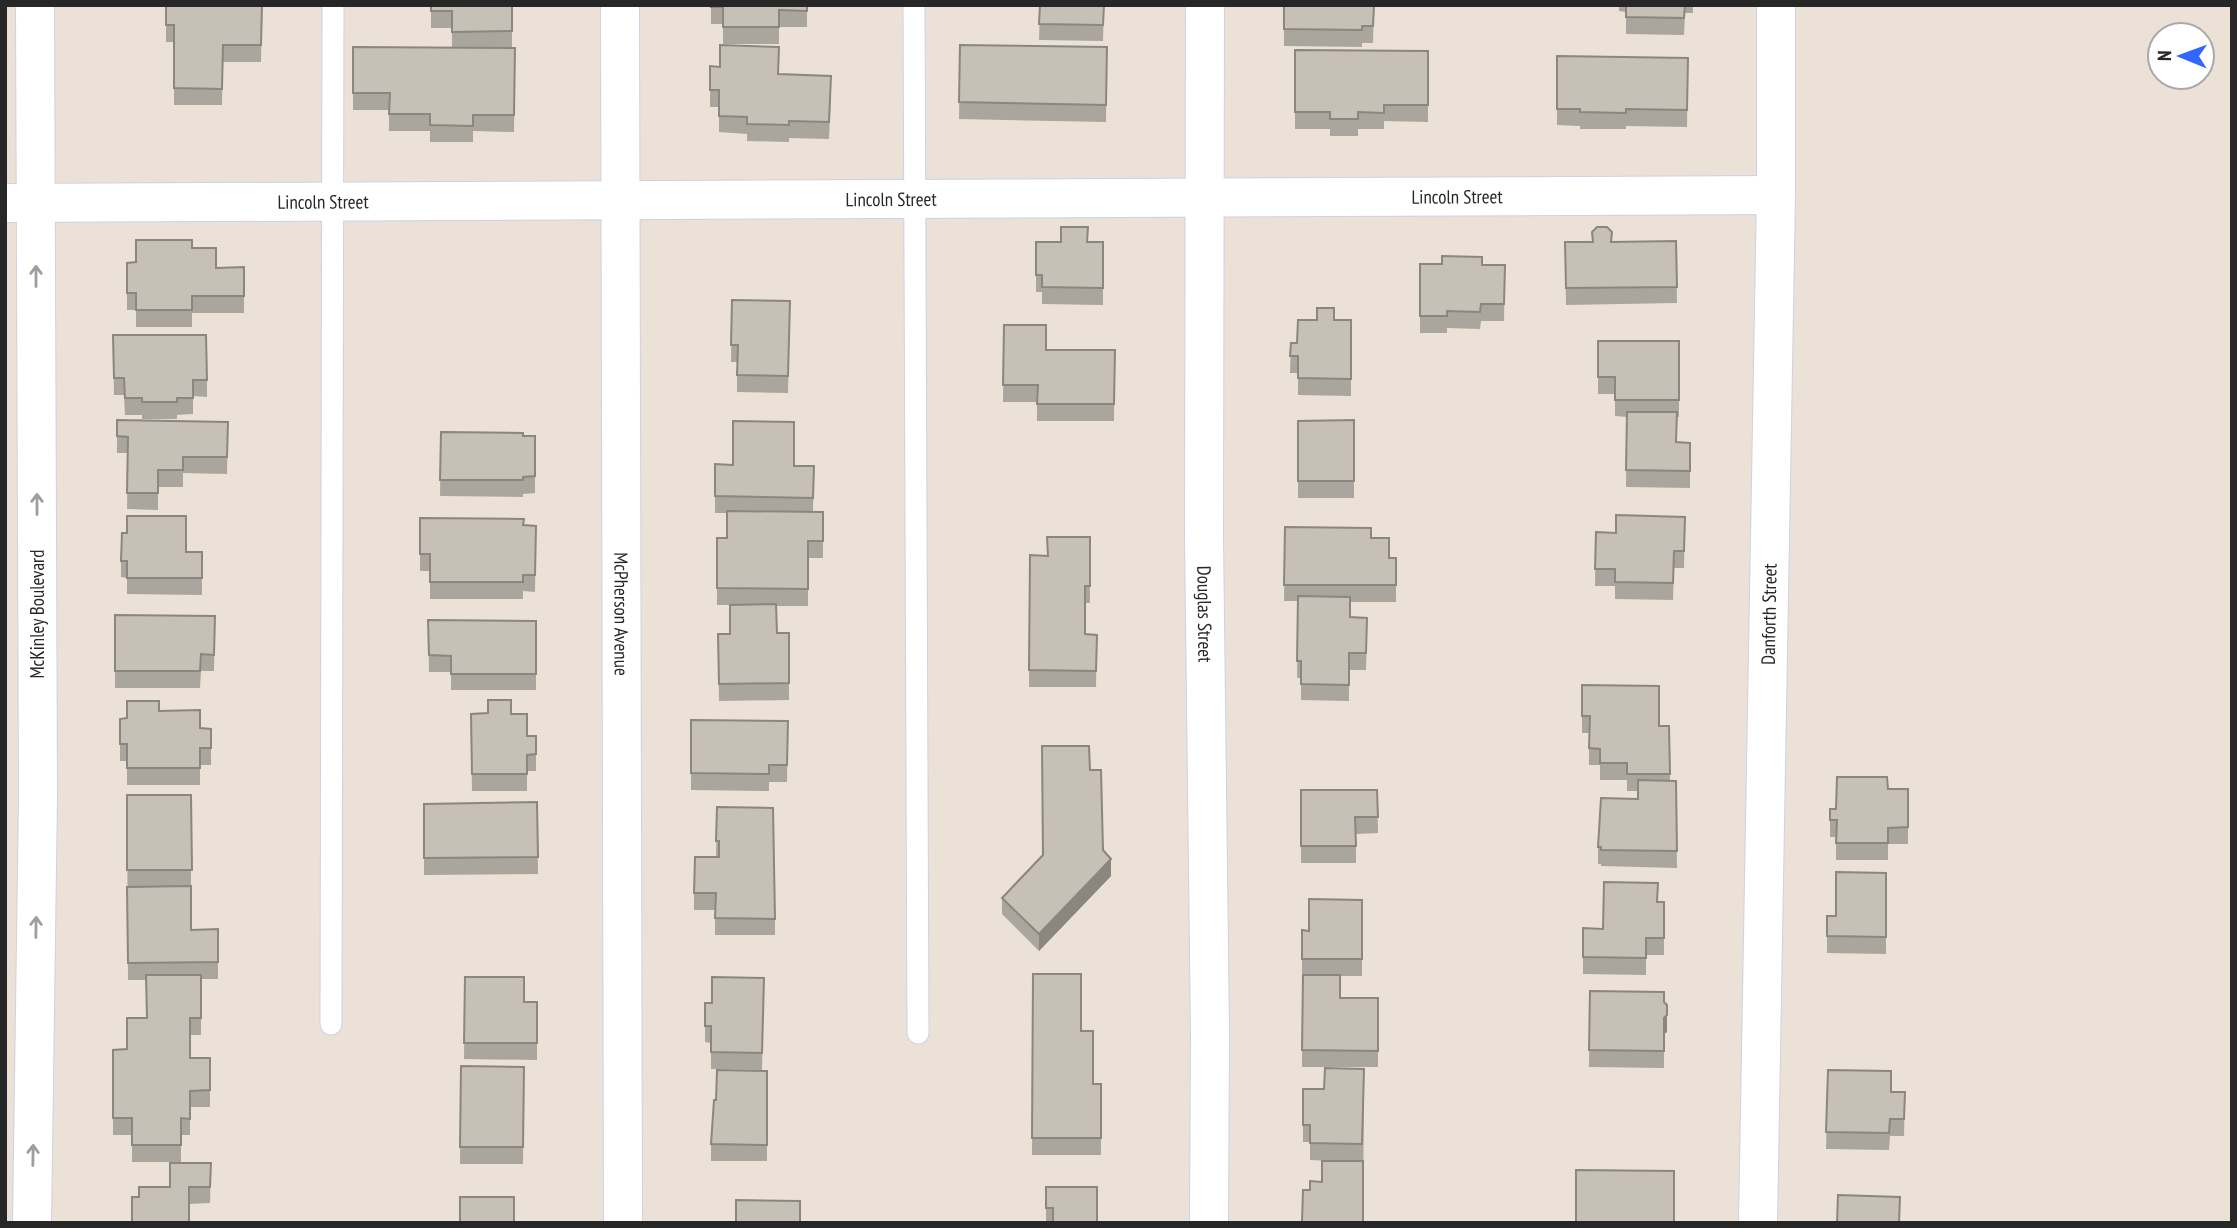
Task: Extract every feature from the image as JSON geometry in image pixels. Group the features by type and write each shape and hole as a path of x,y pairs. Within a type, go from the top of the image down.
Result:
{"street":[{"name":"McKinley Boulevard","path":"32,1223 38,796 20,203 36,5"},
{"name":"McPherson Avenue","path":"620,5 623,1223"},
{"name":"Douglas Street","path":"1205,5 1204,536 1210,1035 1209,1223"},
{"name":"Danforth Street","path":"1758,1223 1776,195 1776,5"},
{"name":"Lincoln Street","path":"20,203 1776,195"}],"lane":[{"path":"331,1024 333,5"},
{"path":"914,5 918,1034"}],"building":[{"path":"166,5 262,5 261,45 223,45 222,89 174,88 174,25 166,25"},
{"path":"431,5 512,5 512,31 452,32 452,11 431,11"},
{"path":"711,5 807,5 807,11 779,10 779,27 723,27 723,7"},
{"path":"1040,5 1104,5 1103,25 1039,24"},
{"path":"1284,5 1374,5 1373,26 1362,26 1362,30 1284,29"},
{"path":"1626,5 1685,5 1684,18 1626,17"},
{"path":"720,45 779,47 778,74 831,76 829,122 747,124 747,117 719,116 719,90 710,90 710,66 720,67"},
{"path":"960,45 1107,47 1106,105 959,102"},
{"path":"353,47 515,48 514,115 473,115 473,126 430,125 430,114 389,114 390,93 353,93"},
{"path":"1295,50 1428,51 1428,105 1384,105 1384,113 1358,112 1358,119 1330,119 1330,112 1295,112"},
{"path":"1557,56 1688,58 1687,110 1626,109 1626,113 1557,109"},
{"path":"1061,227 1088,227 1087,242 1103,242 1103,288 1042,287 1042,275 1036,275 1036,242 1061,242"},
{"path":"1597,227 1607,227 1612,232 1611,242 1676,241 1677,287 1566,288 1565,242 1593,242 1592,232"},
{"path":"136,240 192,240 192,248 216,248 216,268 244,267 244,296 192,296 192,310 136,310 136,293 127,293 127,263 136,262"},
{"path":"1442,256 1482,257 1482,265 1505,265 1504,304 1481,304 1480,312 1447,311 1447,316 1420,316 1420,264 1442,264"},
{"path":"732,300 790,301 788,376 737,375 738,345 731,345"},
{"path":"1317,308 1334,308 1334,320 1351,320 1351,379 1298,378 1298,356 1290,356 1291,343 1297,343 1298,320 1317,320"},
{"path":"1004,325 1046,325 1046,350 1115,350 1114,404 1037,404 1038,385 1003,385"},
{"path":"113,335 206,335 207,380 193,380 193,398 177,398 177,402 142,402 142,398 125,398 124,378 114,378"},
{"path":"1598,341 1679,341 1679,400 1615,400 1615,377 1598,377"},
{"path":"1627,412 1677,412 1676,442 1690,443 1690,471 1626,470"},
{"path":"117,420 228,422 227,457 183,457 183,470 158,470 158,493 127,493 128,437 117,436"},
{"path":"1354,420 1354,481 1298,481 1298,421"},
{"path":"733,421 794,422 794,466 814,466 813,498 715,496 715,464 733,465"},
{"path":"441,432 523,433 523,436 535,436 535,476 523,477 523,480 440,480"},
{"path":"727,511 823,512 823,541 808,541 808,589 717,588 717,538 727,538"},
{"path":"1616,515 1685,517 1684,551 1674,551 1673,583 1615,582 1615,569 1595,569 1596,532 1616,533"},
{"path":"127,516 186,516 186,552 202,552 202,578 127,578 127,561 121,561 122,533 127,533"},
{"path":"420,518 524,519 523,525 536,526 535,575 523,575 523,582 430,582 430,554 420,554"},
{"path":"1285,527 1371,528 1371,538 1389,538 1389,558 1396,558 1396,585 1284,585"},
{"path":"1047,537 1090,537 1090,586 1085,586 1085,634 1097,635 1096,671 1029,670 1030,555 1048,556"},
{"path":"1298,596 1350,597 1350,617 1367,618 1366,653 1349,653 1349,685 1301,684 1301,661 1297,661"},
{"path":"776,604 777,633 789,633 789,683 719,684 718,634 730,634 730,605"},
{"path":"115,615 215,616 214,655 201,654 200,671 115,671"},
{"path":"428,620 536,621 536,674 451,674 451,656 429,655"},
{"path":"1582,685 1659,686 1659,726 1669,726 1670,774 1627,774 1627,763 1600,763 1600,749 1589,748 1590,716 1582,716"},
{"path":"488,700 511,700 511,714 527,714 527,736 536,736 536,754 527,755 527,774 472,774 471,714 488,713"},
{"path":"127,701 159,701 159,711 200,710 200,728 211,729 211,748 200,748 200,768 127,768 127,744 120,744 120,719 127,718"},
{"path":"691,720 788,721 787,765 769,765 769,774 691,773"},
{"path":"1042,746 1089,746 1090,770 1101,770 1103,850 1111,859 1039,934 1002,898 1043,855"},
{"path":"1837,777 1887,777 1888,789 1908,789 1908,827 1888,828 1888,843 1836,843 1837,820 1830,820 1830,809 1836,809"},
{"path":"1638,780 1676,781 1677,851 1601,850 1601,847 1598,847 1601,798 1638,799"},
{"path":"1301,790 1377,790 1378,817 1355,817 1356,846 1301,846"},
{"path":"127,795 191,795 192,870 127,870"},
{"path":"537,802 538,857 424,858 424,804"},
{"path":"717,807 773,808 775,919 715,918 716,893 694,893 695,857 719,857 719,841 716,841"},
{"path":"1836,872 1886,873 1886,937 1827,936 1827,916 1836,916"},
{"path":"1604,882 1658,883 1657,902 1664,902 1664,938 1646,938 1646,958 1583,957 1583,928 1603,929"},
{"path":"191,886 191,930 218,929 218,962 128,963 127,887"},
{"path":"1309,899 1362,900 1362,959 1302,959 1302,930 1309,931"},
{"path":"1033,974 1081,974 1081,1031 1093,1031 1093,1084 1101,1084 1101,1138 1032,1138"},
{"path":"146,975 201,975 201,1018 190,1018 190,1058 210,1058 210,1090 190,1091 190,1119 181,1118 181,1145 132,1145 132,1118 113,1118 113,1050 127,1049 127,1018 147,1018"},
{"path":"1303,975 1340,975 1340,998 1378,998 1378,1051 1302,1050"},
{"path":"465,977 524,977 524,1002 537,1002 537,1043 464,1043"},
{"path":"712,977 764,978 762,1053 711,1052 711,1026 705,1026 705,1003 712,1003"},
{"path":"1590,991 1664,992 1667,1015 1664,1018 1664,1051 1589,1050"},
{"path":"461,1066 524,1067 523,1147 460,1147"},
{"path":"1325,1068 1364,1069 1362,1144 1310,1143 1310,1125 1303,1125 1303,1089 1324,1089"},
{"path":"717,1070 767,1071 767,1145 711,1144"},
{"path":"1828,1070 1891,1071 1891,1092 1905,1092 1904,1119 1890,1119 1889,1133 1826,1132"},
{"path":"1322,1161 1363,1161 1363,1223 1302,1222 1303,1190 1310,1190 1310,1181 1322,1182"},
{"path":"170,1163 211,1163 210,1187 189,1187 189,1223 132,1223 132,1197 139,1197 139,1187 170,1187"},
{"path":"1576,1170 1674,1171 1674,1223 1576,1223"},
{"path":"1046,1187 1097,1187 1097,1223 1053,1223 1053,1208 1046,1208"},
{"path":"1838,1195 1900,1197 1899,1223 1837,1223"},
{"path":"460,1197 514,1197 514,1223 460,1223"},
{"path":"736,1200 800,1201 800,1223 736,1223"}]}
